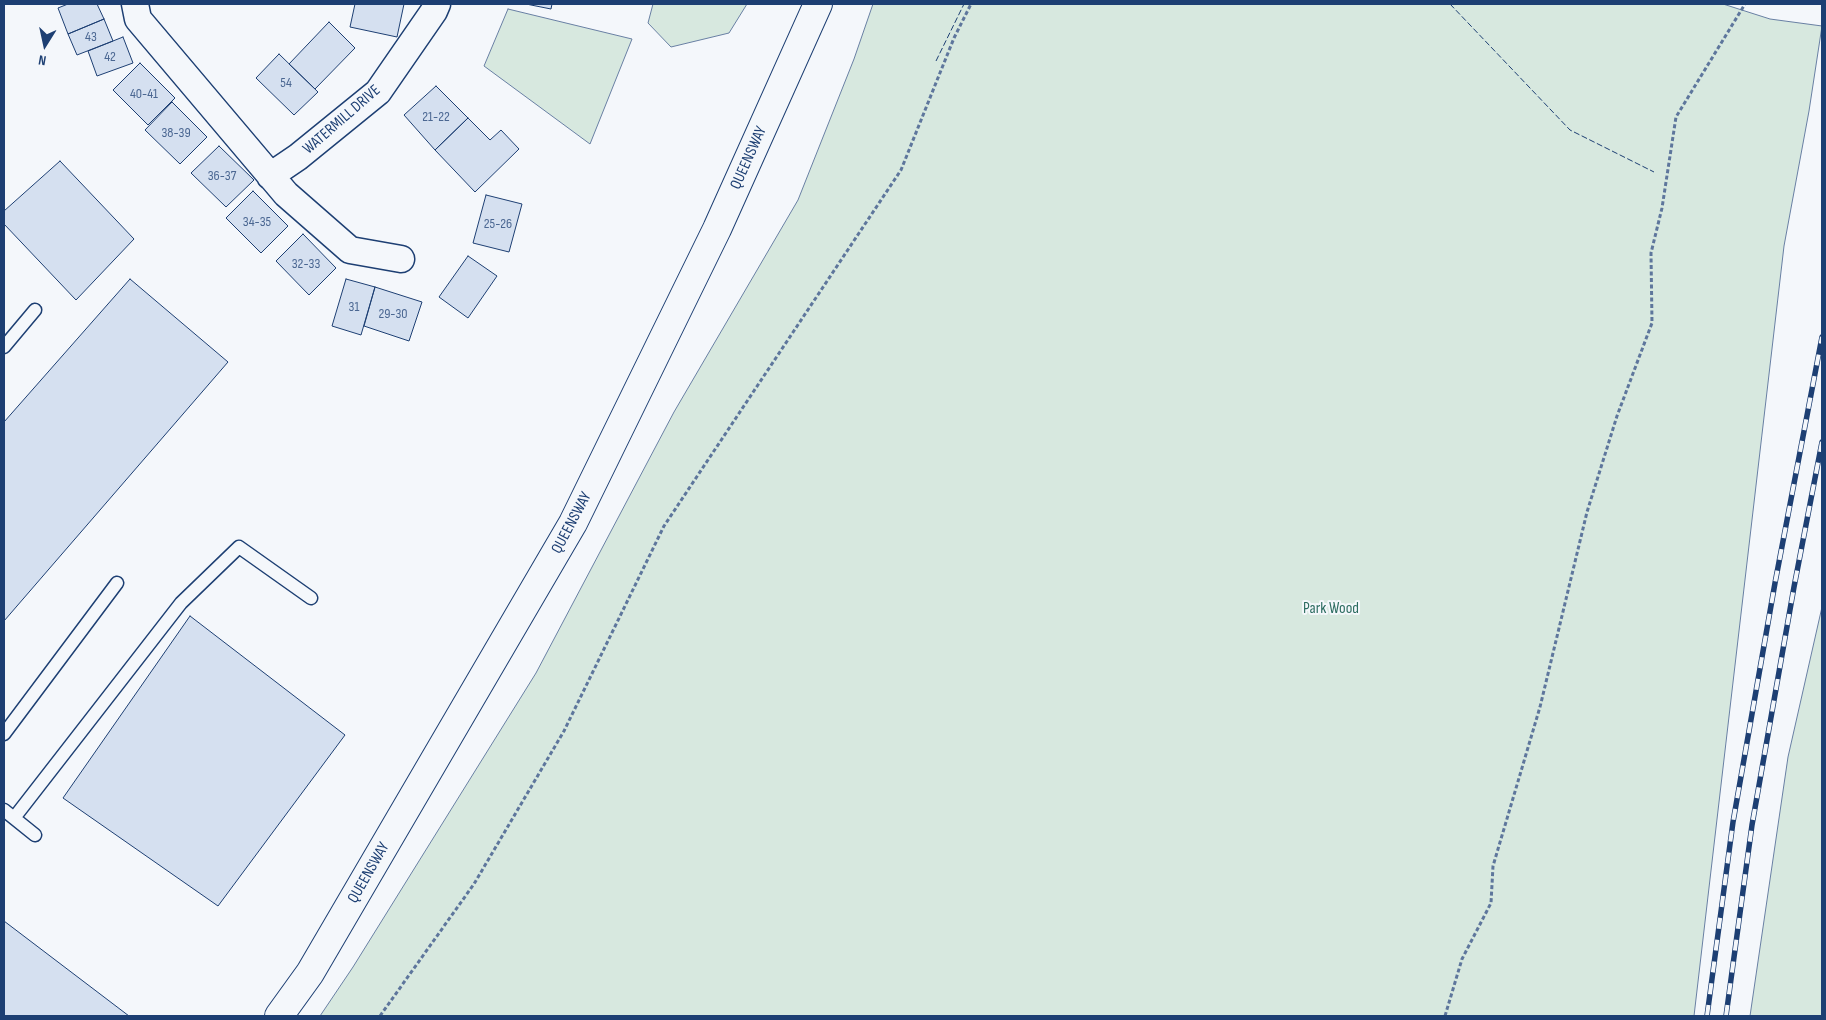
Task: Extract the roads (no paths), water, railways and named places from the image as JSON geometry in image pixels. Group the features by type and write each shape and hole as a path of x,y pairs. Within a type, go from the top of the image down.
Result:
{"main road":[{"name":"QUEENSWAY","path":"279,1016 310,974 573,523 717,229 818,4"}],"street":[{"path":"135,4 138,19 184,71 286,194 350,250 400,259"},
{"name":"WATERMILL DRIVE","path":"270,176 298,157 378,92 437,4"}],"lane":[{"path":"4,347 35,310"},
{"path":"36,835 9,814 181,603 239,547 310,598"},
{"path":"4,734 118,584"}],"railway":[{"path":"1707,1016 1733,822 1775,583 1822,337"},
{"path":"1726,1016 1752,825 1822,442"}],"park label":[{"name":"Park Wood","path":"1331,609"}]}
